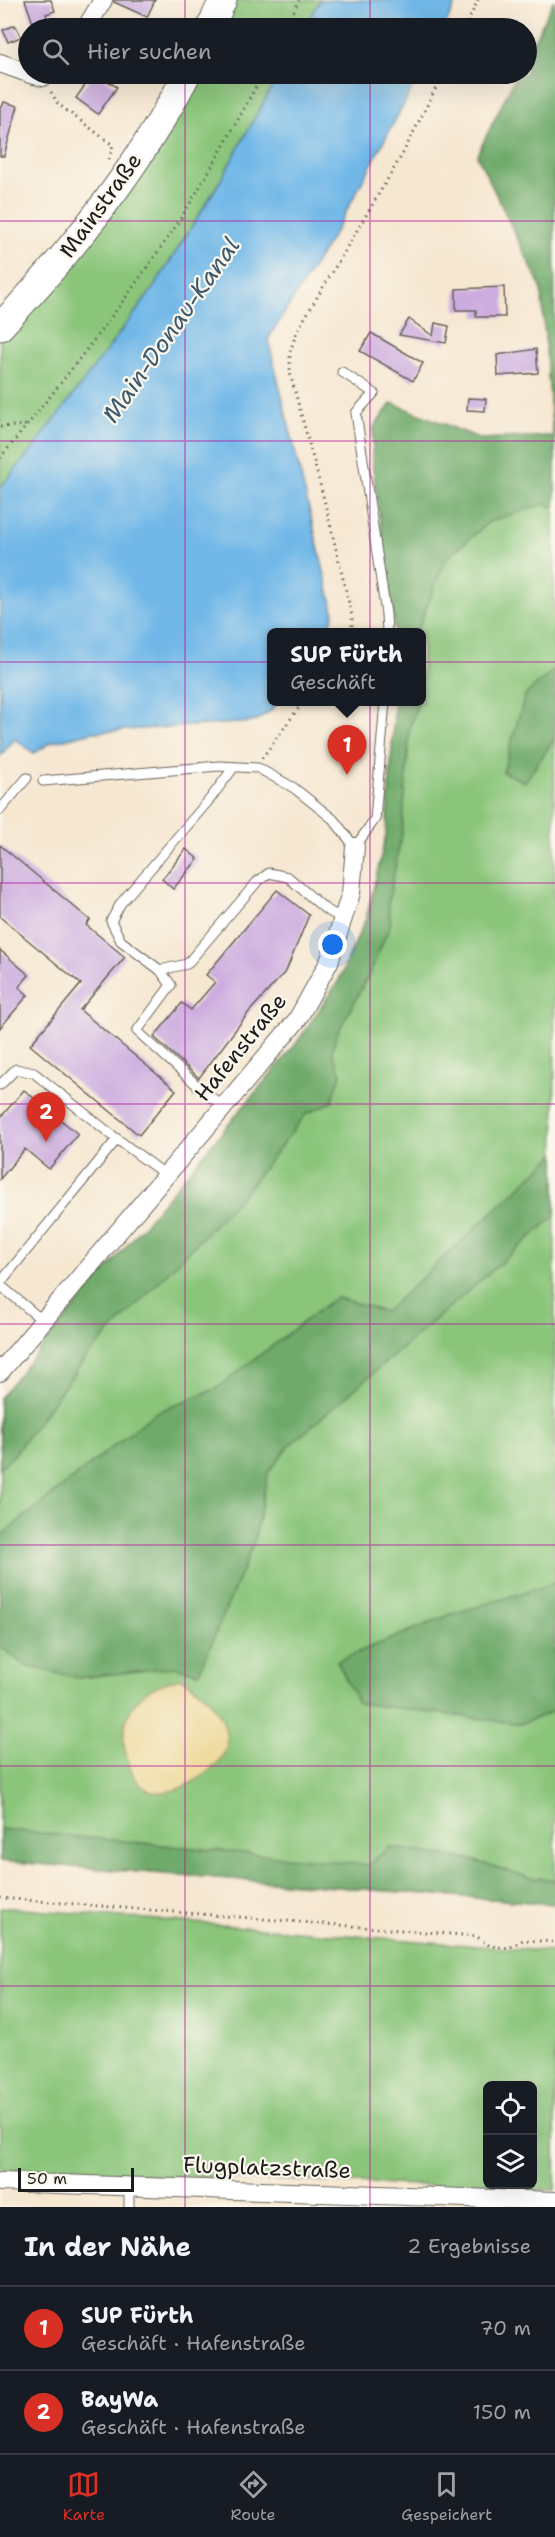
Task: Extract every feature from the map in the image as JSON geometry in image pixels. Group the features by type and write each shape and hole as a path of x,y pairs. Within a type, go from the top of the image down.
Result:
{"main road":[{"path":"215,18 223,0"},
{"name":"Mainstraße","path":"0,327 73,246 156,129 181,84"}],"street":[{"path":"92,18 103,0"},
{"path":"0,63 18,68"},
{"name":"Hafenstraße","path":"0,1372 297,1020 329,962 351,893 356,847"},
{"name":"Flugplatzstraße","path":"0,2181 532,2204 555,2201"}],"lane":[{"path":"342,372 374,393 356,413 387,628"},
{"path":"43,781 219,766 258,768 294,788 333,819 356,847 375,819 385,706"},
{"path":"225,1105 210,1097 137,1031 171,984 160,970 121,941 111,921 121,903 234,766"},
{"path":"0,810 27,778"},
{"path":"160,970 187,964 257,882 269,873 288,877 325,909 343,920"},
{"path":"0,1085 16,1069 34,1073 166,1175"},
{"path":"43,1321 0,1284 117,1139"},
{"path":"129,2186 129,2207"}],"path":[{"path":"291,18 299,0"},
{"path":"470,18 478,0"},
{"path":"44,84 58,104 113,145 109,159 126,173"},
{"path":"0,458 78,362 170,234 225,143 257,84"},
{"path":"352,628 352,616 335,546 290,374 290,352 297,331 402,155 438,84"},
{"path":"0,427 28,425"},
{"path":"258,768 261,759 300,706"},
{"path":"0,1898 476,1936 490,1946 509,1948 523,1940 554,1941"}],"green space":[{"path":"223,0 320,0 310,18 215,18"},
{"path":"554,0 555,1904 0,1861 0,1397 296,1044 338,982 367,916 386,835 395,706 426,706 426,628 394,628 372,460 374,427 392,403 481,439 553,436 541,287 477,155 512,84 537,84 537,35"},
{"path":"554,0 555,508 544,504 489,522 445,560 419,628 394,628 372,460 374,427 392,403 481,439 553,436 541,287 477,155 512,84 537,84 537,35"},
{"path":"180,84 273,84 219,183 152,290 35,446 0,488 0,327"},
{"path":"555,669 555,738 525,782 503,772 525,695"},
{"path":"395,706 417,706 410,728 402,833 388,904 391,923 370,973 336,1036 332,1052 341,1074 332,1102 306,1114 242,1196 87,1356 13,1456 0,1468 0,1397 296,1044 338,982 367,916 386,835"},
{"path":"555,1154 555,1216 289,1446 268,1473 254,1542 199,1673 174,1667 78,1678 25,1666 0,1646 0,1536 155,1413 217,1388 336,1297 385,1312"},
{"path":"555,1583 555,1711 521,1724 358,1703 337,1661 449,1615"},
{"path":"0,1829 368,1865 390,1847 469,1859 529,1877 555,1880 555,1904 0,1861"},
{"path":"0,1907 555,1952 555,2190 527,2189 537,2189 537,2081 483,2081 483,2187 0,2170"}],"sand":[{"path":"180,1678 205,1695 218,1712 226,1731 225,1751 208,1772 196,1780 169,1791 156,1792 142,1786 131,1772 125,1750 124,1731 133,1706 146,1692"}],"water":[{"path":"320,0 457,0 449,18 310,18"},
{"name":"Main-Donau-Kanal","path":"273,84 415,84 335,232 268,339 334,613 329,628 267,628 267,706 275,706 254,722 93,732 52,742 34,753 15,739 0,756 0,488 35,446 152,290 219,183"}],"building":[{"path":"25,0 51,0 55,11 46,14 47,18 31,18"},
{"path":"114,0 155,0 147,17"},
{"path":"15,25 18,38 8,42 3,30"},
{"path":"86,84 112,84 117,87 98,114 76,98"},
{"path":"4,102 18,106 4,156 0,156 0,107"},
{"path":"504,287 505,317 476,317 476,310 456,310 456,289"},
{"path":"409,319 433,336 435,323 449,326 446,343 399,335"},
{"path":"371,333 423,363 413,381 360,351"},
{"path":"536,349 538,373 498,376 497,355"},
{"path":"468,398 486,399 485,411 467,410"},
{"path":"0,845 90,920 86,925 125,957 80,1010 176,1090 139,1135 30,1045 81,984 0,917"},
{"path":"186,849 198,859 173,889 162,879"},
{"path":"277,890 309,915 286,971 249,1012 199,1078 154,1037 182,1003 191,1010 215,982 206,975"},
{"path":"0,950 29,975 19,987 28,995 0,1028"},
{"path":"24,1090 78,1134 49,1169 25,1149 0,1179 0,1118"}],"place":[{"name":"SUP Fürth","path":"347,775"},
{"name":"BayWa","path":"46,1142"}]}
